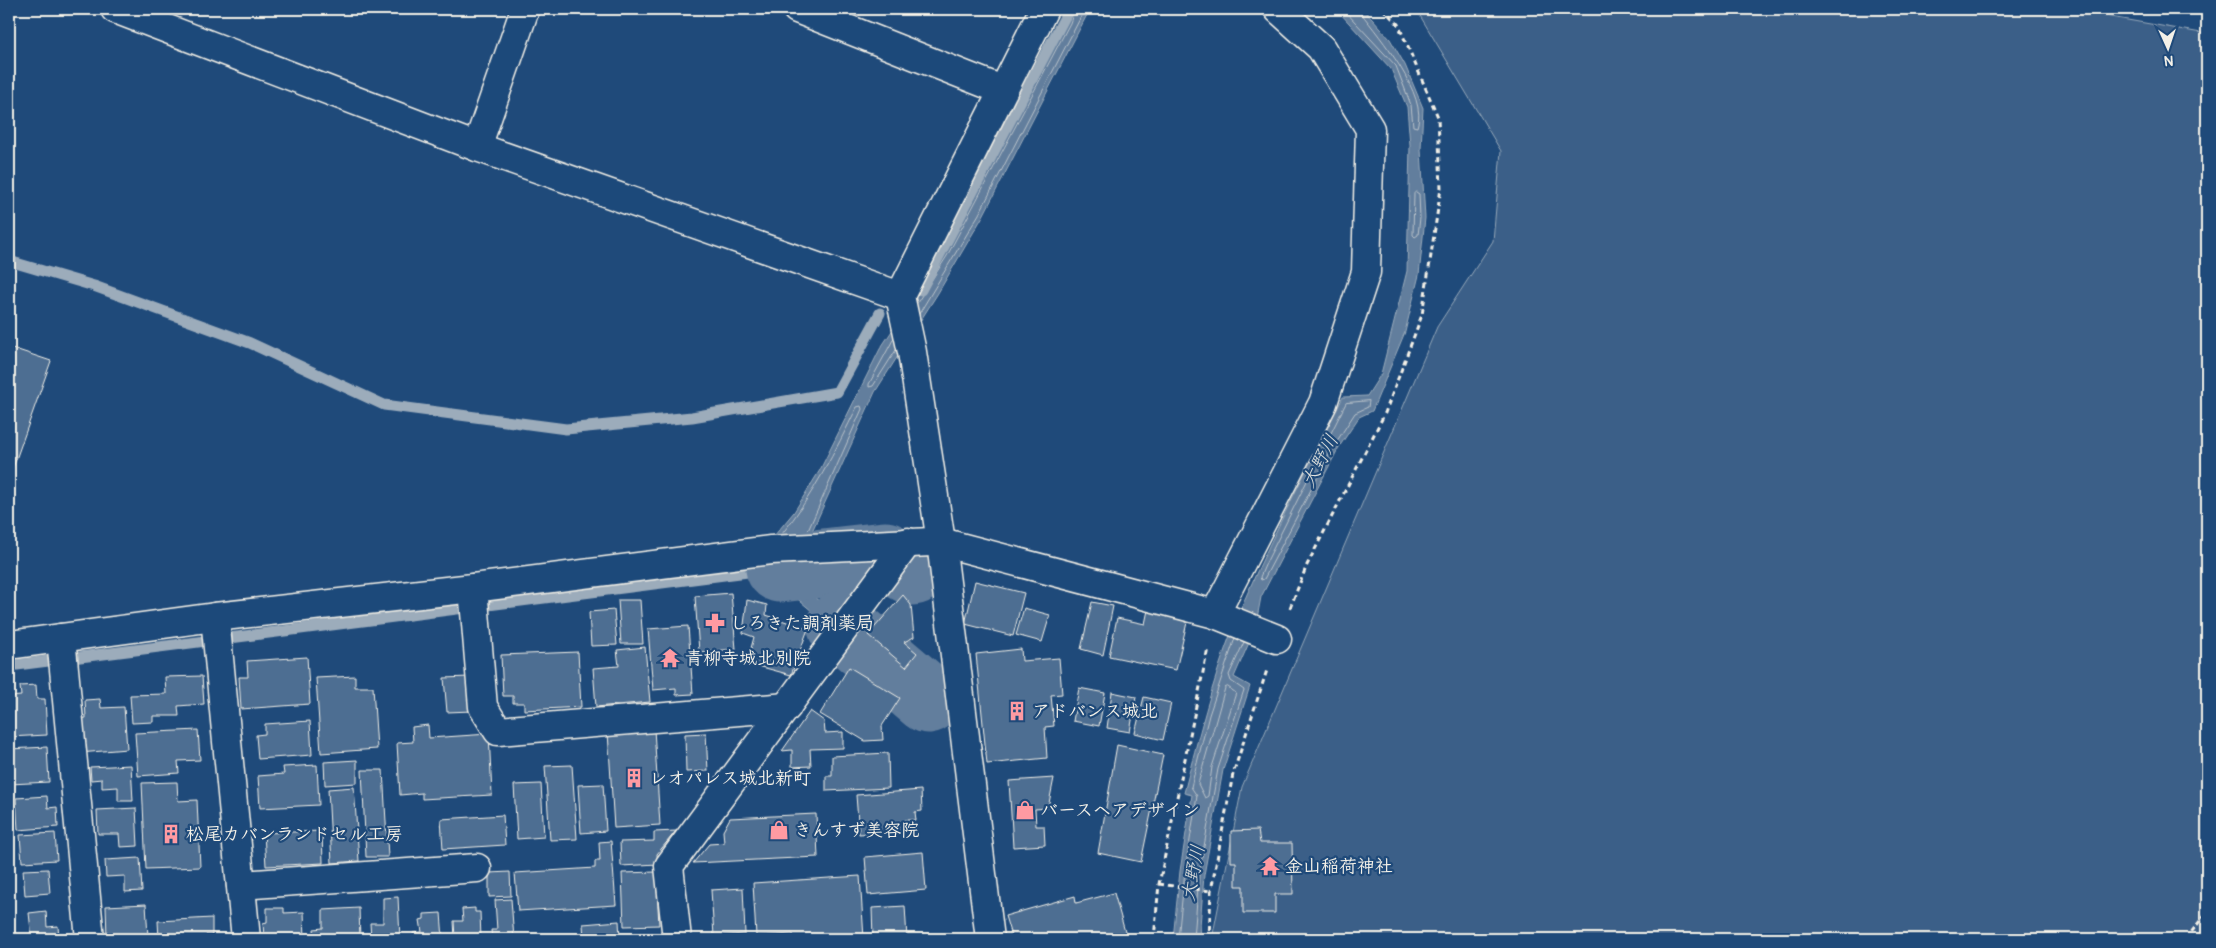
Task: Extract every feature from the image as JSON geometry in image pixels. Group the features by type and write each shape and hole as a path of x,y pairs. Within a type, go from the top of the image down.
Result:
{"street":[{"path":"115,9 477,147 900,296"},
{"path":"477,147 525,9"},
{"path":"796,9 1002,90"},
{"path":"990,939 941,542 912,352 900,296 1044,9"},
{"path":"1214,614 1323,403 1366,272 1370,129 1321,48 1278,9"},
{"path":"9,644 215,617 472,588 771,550 908,542 941,542 1214,614 1277,639"},
{"path":"678,939 669,866 908,542"},
{"path":"472,588 483,707 498,731 787,707"},
{"path":"215,617 246,939"},
{"path":"61,638 90,939"},
{"path":"241,885 477,868"}],"path":[{"path":"1209,939 1211,891 1233,774 1277,639 1307,565 1385,413 1422,315 1441,188 1438,117 1398,24 1382,9"},
{"path":"1154,939 1159,884 1214,614"},
{"path":"1159,884 1211,891"},
{"path":"2186,939 2207,912"}],"shaded area":[{"path":"1416,9 2065,9 2207,34 2207,939 1212,939 1242,787 1437,327 1493,241 1501,151"}],"water":[{"path":"1071,9 1090,9 983,216 938,293 875,392 813,529 805,570 808,591 840,621 915,682 912,695 794,596 790,573 770,576 774,536 794,512 820,470 880,349 943,254"},
{"name":"大野川","path":"1332,9 1363,9 1390,39 1405,65 1423,108 1421,149 1425,218 1419,275 1405,332 1372,411 1359,417 1339,447 1261,597 1255,629 1234,677 1250,686 1223,770 1204,875 1199,939 1173,939 1180,871 1192,795 1184,793 1218,670 1232,630 1271,541 1343,397 1367,396 1381,374 1407,271 1410,145 1407,107 1391,69 1339,12"}],"building":[{"path":"9,347 51,361 9,479"},
{"path":"975,581 1024,593 1013,636 965,624"},
{"name":"しろきた調剤薬局","path":"731,593 736,649 699,652 695,596"},
{"path":"903,595 911,605 914,637 904,642 917,653 906,667 868,635"},
{"path":"618,600 640,600 643,644 621,644"},
{"path":"747,600 767,605 766,615 808,629 791,675 747,663 754,637 743,633"},
{"path":"1092,602 1113,606 1103,655 1081,649"},
{"path":"1024,608 1050,615 1042,642 1016,635"},
{"path":"614,610 617,645 591,646 589,612"},
{"path":"1148,610 1188,618 1176,670 1109,656 1117,618 1145,624"},
{"name":"青柳寺城北別院","path":"688,626 693,694 676,695 676,688 653,690 648,629"},
{"path":"645,647 650,702 596,707 593,668 619,666 617,650"},
{"name":"アドバンス城北","path":"1021,649 1022,661 1059,658 1062,694 1051,695 1054,726 1045,727 1047,758 987,764 976,654"},
{"path":"578,652 581,707 524,710 524,703 513,703 513,696 503,696 501,655"},
{"path":"307,657 310,704 241,709 239,677 248,677 247,661"},
{"path":"849,667 900,698 882,726 883,740 865,741 820,714"},
{"path":"202,676 204,704 178,706 179,716 153,716 153,722 132,723 130,695 166,694 165,677"},
{"path":"355,676 355,687 373,687 377,749 321,753 316,678"},
{"path":"469,677 472,711 447,712 444,678"},
{"path":"36,685 37,699 45,699 47,735 9,737 9,697 21,696 20,686"},
{"path":"1079,688 1105,693 1099,726 1073,721"},
{"path":"1112,692 1136,697 1130,732 1107,728"},
{"path":"1144,697 1171,703 1163,740 1135,733"},
{"path":"100,699 101,708 124,707 127,749 79,753 77,719 86,718 85,700"},
{"path":"810,711 824,721 825,733 843,732 843,748 810,749 811,766 792,767 792,750 782,751"},
{"path":"310,721 312,755 258,759 256,735 265,734 265,724"},
{"path":"428,725 429,738 489,734 492,795 422,799 422,793 400,795 397,743 413,742 412,727"},
{"name":"レオパレス城北新町","path":"654,729 660,825 614,828 608,732"},
{"path":"198,730 200,760 178,761 179,773 138,776 135,733"},
{"path":"706,733 708,771 686,772 685,734"},
{"path":"1117,745 1163,755 1141,862 1098,853"},
{"path":"47,747 49,782 10,784 9,749"},
{"path":"888,753 889,788 826,791 826,776 832,776 832,756"},
{"path":"357,760 357,783 325,785 324,762"},
{"path":"131,765 133,801 118,801 118,787 102,788 102,779 91,780 90,767"},
{"path":"317,765 319,805 260,808 258,776 284,774 283,767"},
{"path":"572,765 577,839 550,840 545,766"},
{"path":"362,770 383,770 388,857 366,857"},
{"path":"1054,778 1048,808 1035,809 1036,826 1044,826 1045,845 1013,847 1009,781"},
{"name":"松尾カバンランドセル工房","path":"177,782 178,801 197,800 200,867 146,869 142,783"},
{"path":"541,784 544,837 517,839 514,785"},
{"path":"603,784 606,831 581,833 578,785"},
{"path":"354,787 359,861 332,863 328,789"},
{"path":"921,790 922,811 915,812 916,820 905,820 906,831 859,834 856,795"},
{"path":"47,796 48,808 57,807 58,827 18,830 16,798"},
{"path":"136,808 138,846 120,847 119,834 98,834 97,810"},
{"path":"816,814 818,857 693,863 709,844 724,843 723,831 730,818"},
{"path":"503,815 505,845 443,849 441,819"},
{"path":"1258,830 1260,843 1292,843 1293,894 1275,894 1275,913 1243,913 1243,886 1236,886 1236,862 1231,862 1231,831"},
{"path":"322,831 323,863 266,866 264,833"},
{"path":"676,831 657,854 658,864 621,866 620,842 654,841 654,832"},
{"path":"55,833 57,860 22,862 20,835"},
{"path":"611,841 616,905 518,911 515,873 595,868 595,861 600,861 599,842"},
{"path":"923,852 926,890 868,895 865,857"},
{"path":"140,858 142,891 125,892 125,876 106,877 105,860"},
{"path":"48,869 50,893 25,895 23,870"},
{"path":"510,872 511,896 489,897 489,873"},
{"path":"656,872 659,925 624,926 622,873"},
{"path":"860,876 864,939 794,939 793,934 756,936 753,883"},
{"path":"743,888 745,934 714,936 711,890"},
{"path":"1114,893 1127,939 1012,939 1005,916 1075,896 1076,903"},
{"path":"398,897 400,939 371,939 370,923 383,923 383,898"},
{"path":"511,899 514,939 492,939 491,930 497,930 495,900"},
{"path":"146,904 148,937 107,938 106,906"},
{"path":"905,906 907,939 873,939 872,908"},
{"path":"267,908 284,908 284,913 304,912 305,939 264,939 263,923 267,922"},
{"path":"359,908 360,939 315,939 314,929 323,928 323,910"},
{"path":"475,908 475,912 480,912 481,939 455,939 454,921 463,921 462,909"},
{"path":"46,911 47,927 58,926 59,939 32,939 29,913"},
{"path":"441,913 443,939 414,939 413,933 422,932 420,920 424,919 424,914"},
{"path":"212,918 212,935 206,935 206,939 159,939 158,921"},
{"path":"619,921 620,939 584,939 583,924"}],"waterway":[{"path":"921,290 1069,9"},
{"path":"9,261 94,286 250,343 384,405 566,429 692,417 837,392 880,313"},
{"path":"780,568 885,556 913,571"},
{"path":"9,666 780,568 783,563"},
{"path":"841,625 928,699"}],"place":[{"name":"しろきた調剤薬局","path":"715,623"},
{"name":"青柳寺城北別院","path":"670,658"},
{"name":"アドバンス城北","path":"1017,711"},
{"name":"レオパレス城北新町","path":"634,778"},
{"name":"バースヘアデザイン","path":"1025,810"},
{"name":"きんすず美容院","path":"779,830"},
{"name":"松尾カバンランドセル工房","path":"171,834"},
{"name":"金山稲荷神社","path":"1270,866"}]}
